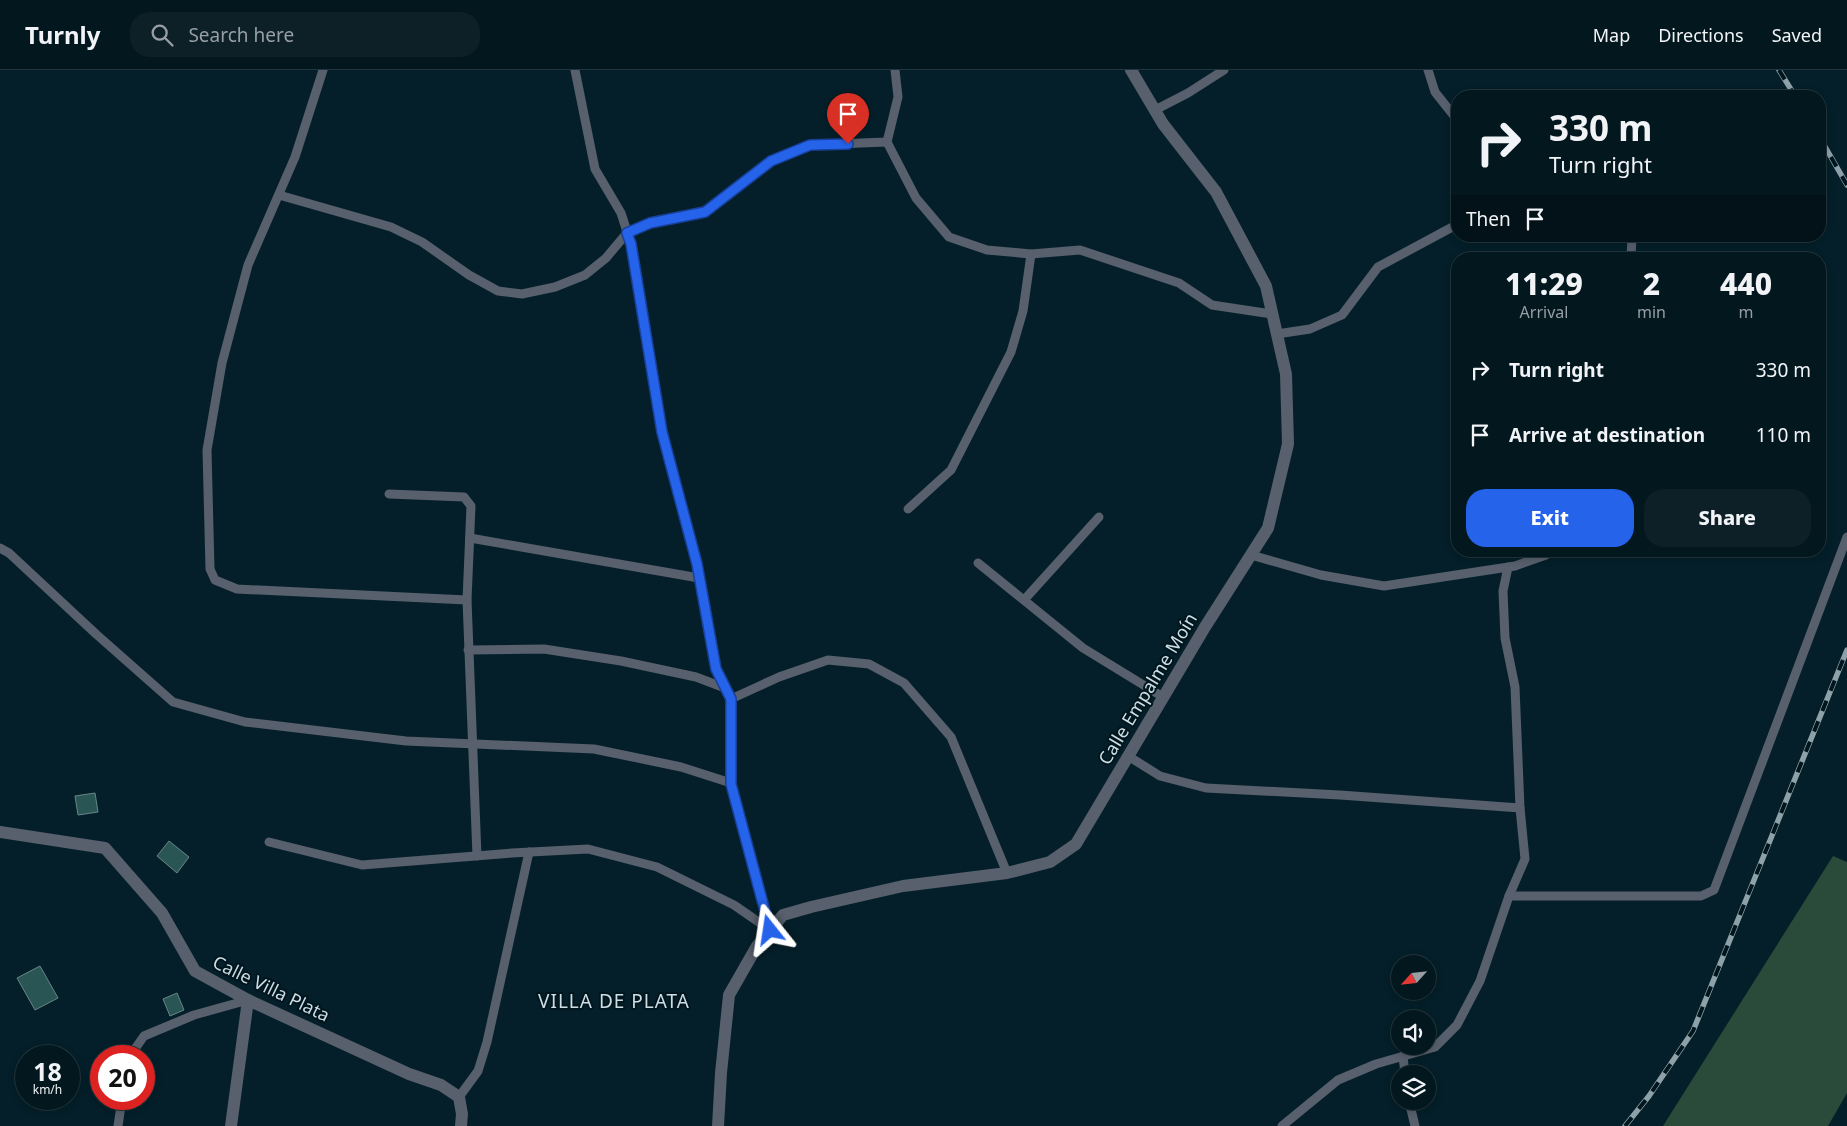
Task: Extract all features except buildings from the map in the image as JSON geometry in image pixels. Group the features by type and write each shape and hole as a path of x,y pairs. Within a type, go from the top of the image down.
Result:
{"street":[{"name":"Calle Empalme Moín","path":"718,1126 721,1072 729,995 758,946 782,915 903,886 1007,873 1050,862 1076,844 1205,627 1268,528 1288,444 1286,374 1266,286 1216,192 1163,124 1130,70"},
{"name":"Calle Villa Plata","path":"0,832 105,848 162,913 195,971 248,1000 409,1074 441,1085 459,1097"},
{"path":"231,1126 248,1000"},
{"path":"459,1097 461,1126"}],"lane":[{"path":"323,70 295,156 248,265 222,363 208,450 210,569 215,580 237,589 466,600"},
{"path":"575,70 595,169 621,213 632,254 662,432 699,578 716,669 731,699 731,784 770,930"},
{"path":"895,70 898,97 887,142 916,198 948,237 987,250 1031,254 1080,250 1179,283 1212,306 1272,314"},
{"path":"1155,110 1188,93 1224,70"},
{"path":"1428,70 1435,92 1451,112"},
{"path":"279,194 391,227 422,242 469,275 498,291 522,294 555,287 585,274 606,258 627,233 650,223 705,212 771,161 810,145 887,142"},
{"path":"1277,334 1310,329 1342,315 1378,267 1451,228"},
{"path":"908,509 951,470 1011,352 1023,311 1031,254"},
{"path":"389,494 464,497 472,506 466,600 476,856"},
{"path":"1024,600 1099,517"},
{"path":"470,538 699,578"},
{"path":"1509,896 1702,896 1714,890 1847,538"},
{"path":"0,548 9,553 173,702 245,722 406,741 594,749 681,767 731,784"},
{"path":"1251,555 1321,575 1384,586 1508,567 1540,557"},
{"path":"978,563 1083,648 1163,697"},
{"path":"1282,1126 1338,1080 1376,1064 1435,1047 1457,1025 1480,981 1509,896 1525,859 1520,808 1515,687 1505,638 1503,591 1508,567"},
{"path":"468,650 544,649 621,661 696,677 725,688"},
{"path":"731,699 779,677 828,660 869,664 904,683 951,737 1007,873"},
{"path":"1128,756 1160,776 1206,788 1340,795 1520,808"},
{"path":"269,842 362,865 588,849 657,867 734,905 770,930"},
{"path":"459,1097 478,1071 487,1042 529,852"},
{"path":"138,1045 144,1036 194,1015 248,1000"},
{"path":"1403,1056 1404,1065"},
{"path":"118,1126 120,1110"},
{"path":"1411,1110 1415,1126"}],"green space":[{"path":"1833,856 1847,862 1847,1093 1828,1126 1663,1126"}],"railway":[{"path":"1779,70 1791,90"},
{"path":"1826,148 1847,185"},
{"path":"1625,1126 1649,1096 1693,1031 1847,650"}],"district":[{"name":"VILLA DE PLATA","path":"614,1001"}],"route":[{"path":"770,930 731,784 731,699 716,669 697,564 662,432 631,244 627,233 650,223 705,212 732,189 771,161 810,145 848,144"}]}
